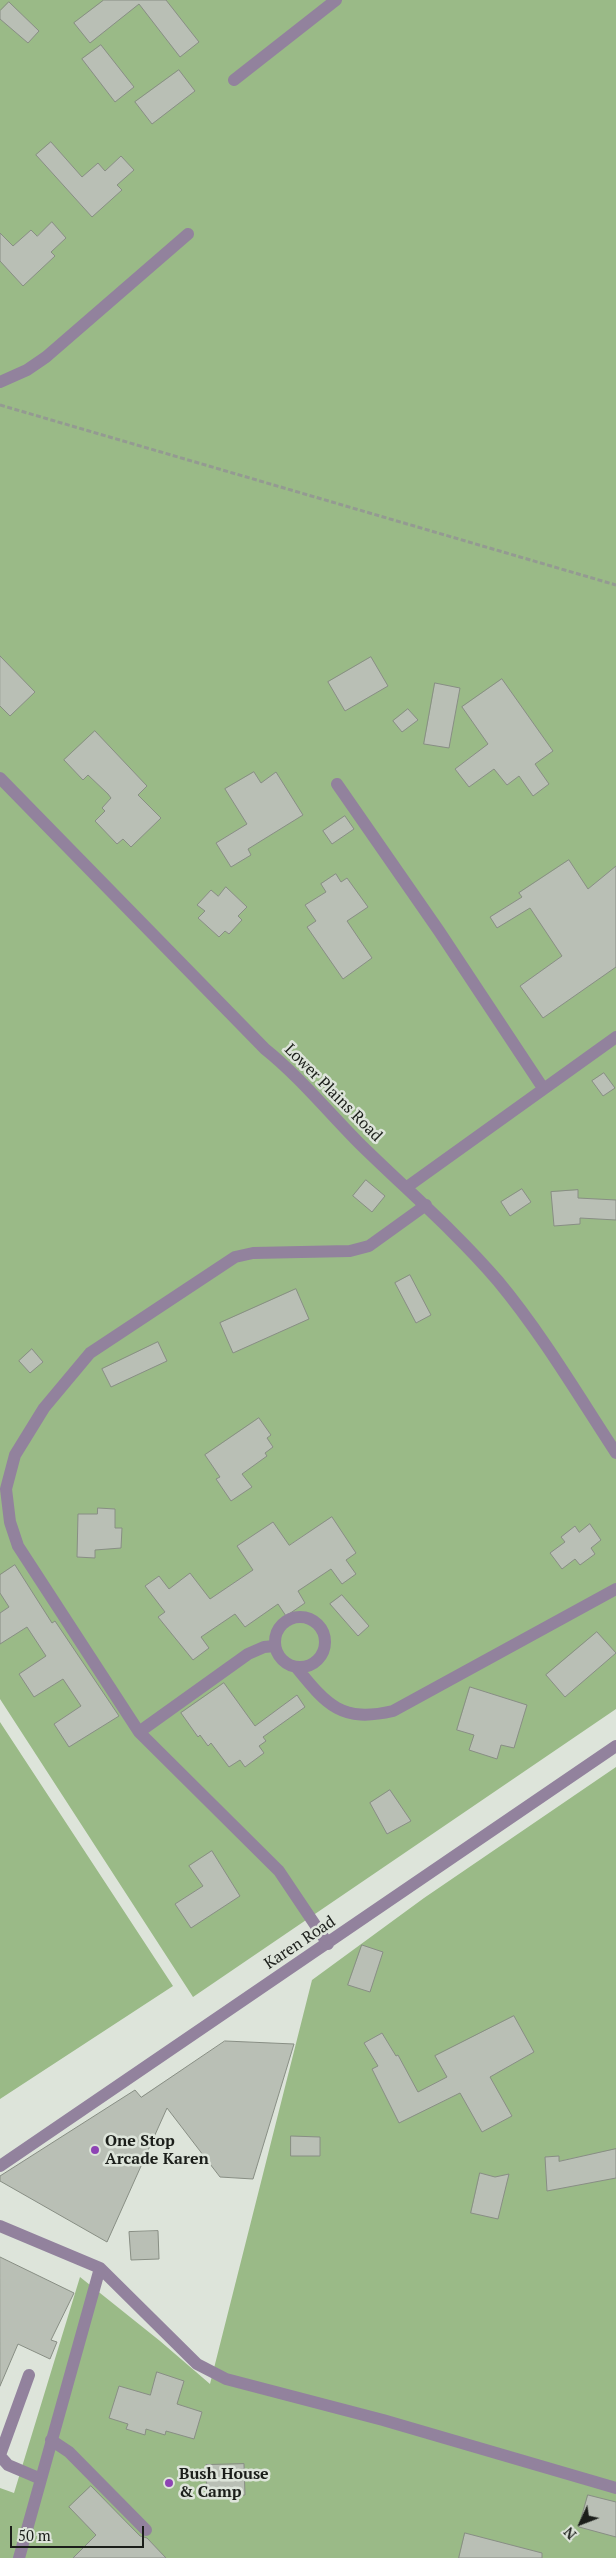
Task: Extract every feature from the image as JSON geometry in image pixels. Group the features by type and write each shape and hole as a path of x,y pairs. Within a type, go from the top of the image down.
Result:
{"street":[{"path":"234,80 336,0"},
{"path":"0,382 27,370 46,357 188,234"},
{"name":"Lower Plains Road","path":"0,778 265,1048 282,1062 360,1144 426,1205 498,1282 526,1319 616,1453"},
{"path":"337,784 543,1088"},
{"path":"407,1187 616,1037"},
{"path":"328,1944 279,1871 139,1732 18,1546 10,1522 6,1489 16,1455 44,1408 90,1353 235,1257 253,1253 356,1249 369,1246 426,1205"},
{"path":"296,1667 313,1664 324,1651 326,1642 322,1630 309,1618 297,1617 288,1620 276,1632 275,1646 283,1662 296,1667 323,1700 346,1713 375,1715 393,1711 616,1589"},
{"path":"139,1732 248,1654 264,1647 275,1646"},
{"name":"Karen Road","path":"0,2166 616,1746"},
{"path":"0,2226 100,2268 197,2364 211,2373 255,2388 383,2420 616,2488"},
{"path":"19,2558 100,2268"},
{"path":"29,2375 0,2456 8,2465 41,2479"},
{"path":"51,2440 69,2452 146,2530"}],"path":[{"path":"0,405 616,585"}],"green space":[{"path":"0,0 616,0 616,1709 193,1997 0,1699"},
{"path":"0,1722 173,1986 0,2099"},
{"path":"616,1767 616,2558 0,2558 0,2488 14,2493 80,2277 210,2384 312,1980 424,1898"}],"building":[{"path":"104,0 166,0 199,42 180,57 139,4 90,43 74,23"},
{"path":"9,2 39,31 28,43 0,19 0,11"},
{"path":"101,45 134,87 115,102 82,59"},
{"path":"179,70 195,91 152,124 135,102"},
{"path":"51,142 82,177 98,163 105,171 121,156 134,170 117,185 122,190 92,217 36,155"},
{"path":"52,222 66,238 51,252 55,256 23,286 0,261 0,233 13,246 31,230 37,236"},
{"path":"0,656 35,692 10,716 0,706"},
{"path":"371,657 388,686 345,711 328,682"},
{"path":"502,679 553,751 535,764 549,784 533,796 519,776 507,785 494,769 469,787 455,769 488,744 462,707"},
{"path":"435,683 460,688 449,748 424,744"},
{"path":"408,709 418,720 402,732 393,721"},
{"path":"95,731 147,786 138,795 161,818 131,847 123,839 117,844 95,821 105,811 102,808 111,798 108,794 88,775 83,780 64,760"},
{"path":"254,772 261,783 276,772 303,815 248,849 251,855 231,867 216,843 247,824 225,789"},
{"path":"345,816 354,829 332,844 323,831"},
{"path":"569,860 588,889 616,866 616,967 543,1018 520,986 562,956 530,908 497,928 490,917 522,897 519,893"},
{"path":"336,874 341,882 347,878 368,907 347,921 372,958 343,979 307,927 316,921 305,905 326,892 321,884"},
{"path":"226,887 247,907 238,916 242,920 229,934 225,931 219,937 198,918 205,911 197,905 211,890 218,896"},
{"path":"604,1073 615,1088 603,1096 592,1081"},
{"path":"366,1180 385,1196 372,1212 353,1196"},
{"path":"522,1189 531,1202 510,1216 501,1202"},
{"path":"578,1190 578,1198 616,1200 616,1220 580,1218 580,1224 554,1226 551,1192"},
{"path":"410,1275 431,1315 416,1323 395,1283"},
{"path":"296,1289 309,1319 233,1353 220,1323"},
{"path":"158,1342 167,1361 111,1387 102,1369"},
{"path":"32,1349 43,1362 30,1373 19,1361"},
{"path":"259,1418 271,1435 267,1438 273,1447 265,1453 267,1456 242,1474 252,1487 231,1501 216,1479 220,1477 205,1455"},
{"path":"98,1508 115,1509 115,1528 122,1528 121,1548 95,1550 95,1558 77,1557 78,1514 97,1514"},
{"path":"332,1517 356,1553 346,1560 356,1574 342,1584 331,1569 298,1591 305,1603 286,1616 278,1604 245,1627 235,1614 201,1637 209,1648 193,1660 158,1617 165,1612 145,1586 159,1576 169,1589 190,1573 210,1599 253,1570 237,1546 273,1522 289,1545"},
{"path":"590,1524 601,1540 591,1548 595,1554 580,1565 575,1559 562,1569 550,1553 565,1542 561,1537 575,1526 579,1532"},
{"path":"15,1565 52,1623 55,1621 119,1716 69,1747 54,1724 81,1706 63,1679 34,1697 19,1674 46,1656 27,1627 0,1644 0,1613 9,1607 0,1593 0,1575"},
{"path":"342,1595 369,1626 358,1636 330,1604"},
{"path":"597,1632 616,1653 565,1697 546,1675"},
{"path":"224,1683 255,1726 297,1695 305,1707 263,1737 266,1741 259,1746 264,1753 245,1767 240,1760 229,1767 211,1743 208,1746 200,1735 198,1737 181,1713"},
{"path":"470,1687 527,1705 514,1748 501,1745 497,1759 469,1750 474,1735 457,1730"},
{"path":"390,1790 411,1821 387,1834 370,1803"},
{"path":"212,1851 240,1896 191,1928 175,1904 203,1886 189,1866"},
{"path":"362,1945 383,1952 370,1992 348,1985"},
{"path":"514,2016 534,2052 490,2077 512,2116 482,2132 460,2093 399,2123 372,2069 378,2066 364,2043 382,2033 396,2056 398,2055 418,2092 447,2077 435,2056"},
{"path":"225,2041 294,2044 253,2179 220,2177 167,2108 107,2242 0,2181 0,2176 135,2090 141,2097"},
{"path":"291,2136 320,2137 320,2156 291,2156"},
{"path":"616,2149 616,2178 547,2191 545,2157 559,2156 559,2161"},
{"path":"480,2173 495,2177 509,2174 498,2219 471,2213"},
{"path":"158,2231 159,2259 131,2260 129,2232"},
{"path":"0,2257 74,2293 51,2340 57,2342 50,2359 18,2344 0,2386"},
{"path":"157,2372 184,2381 177,2404 202,2412 194,2439 166,2431 165,2435 146,2429 145,2435 126,2429 128,2424 109,2418 119,2386 150,2395"},
{"path":"244,2464 245,2495 207,2496 206,2465"},
{"path":"91,2486 140,2536 147,2538 166,2558 73,2558 96,2535 69,2507"},
{"path":"588,2495 616,2502 616,2537 579,2527"},
{"path":"465,2533 542,2553 542,2558 459,2558"}],"place":[{"name":"One Stop Arcade Karen","path":"95,2150"},
{"name":"Bush House & Camp","path":"169,2483"}]}
